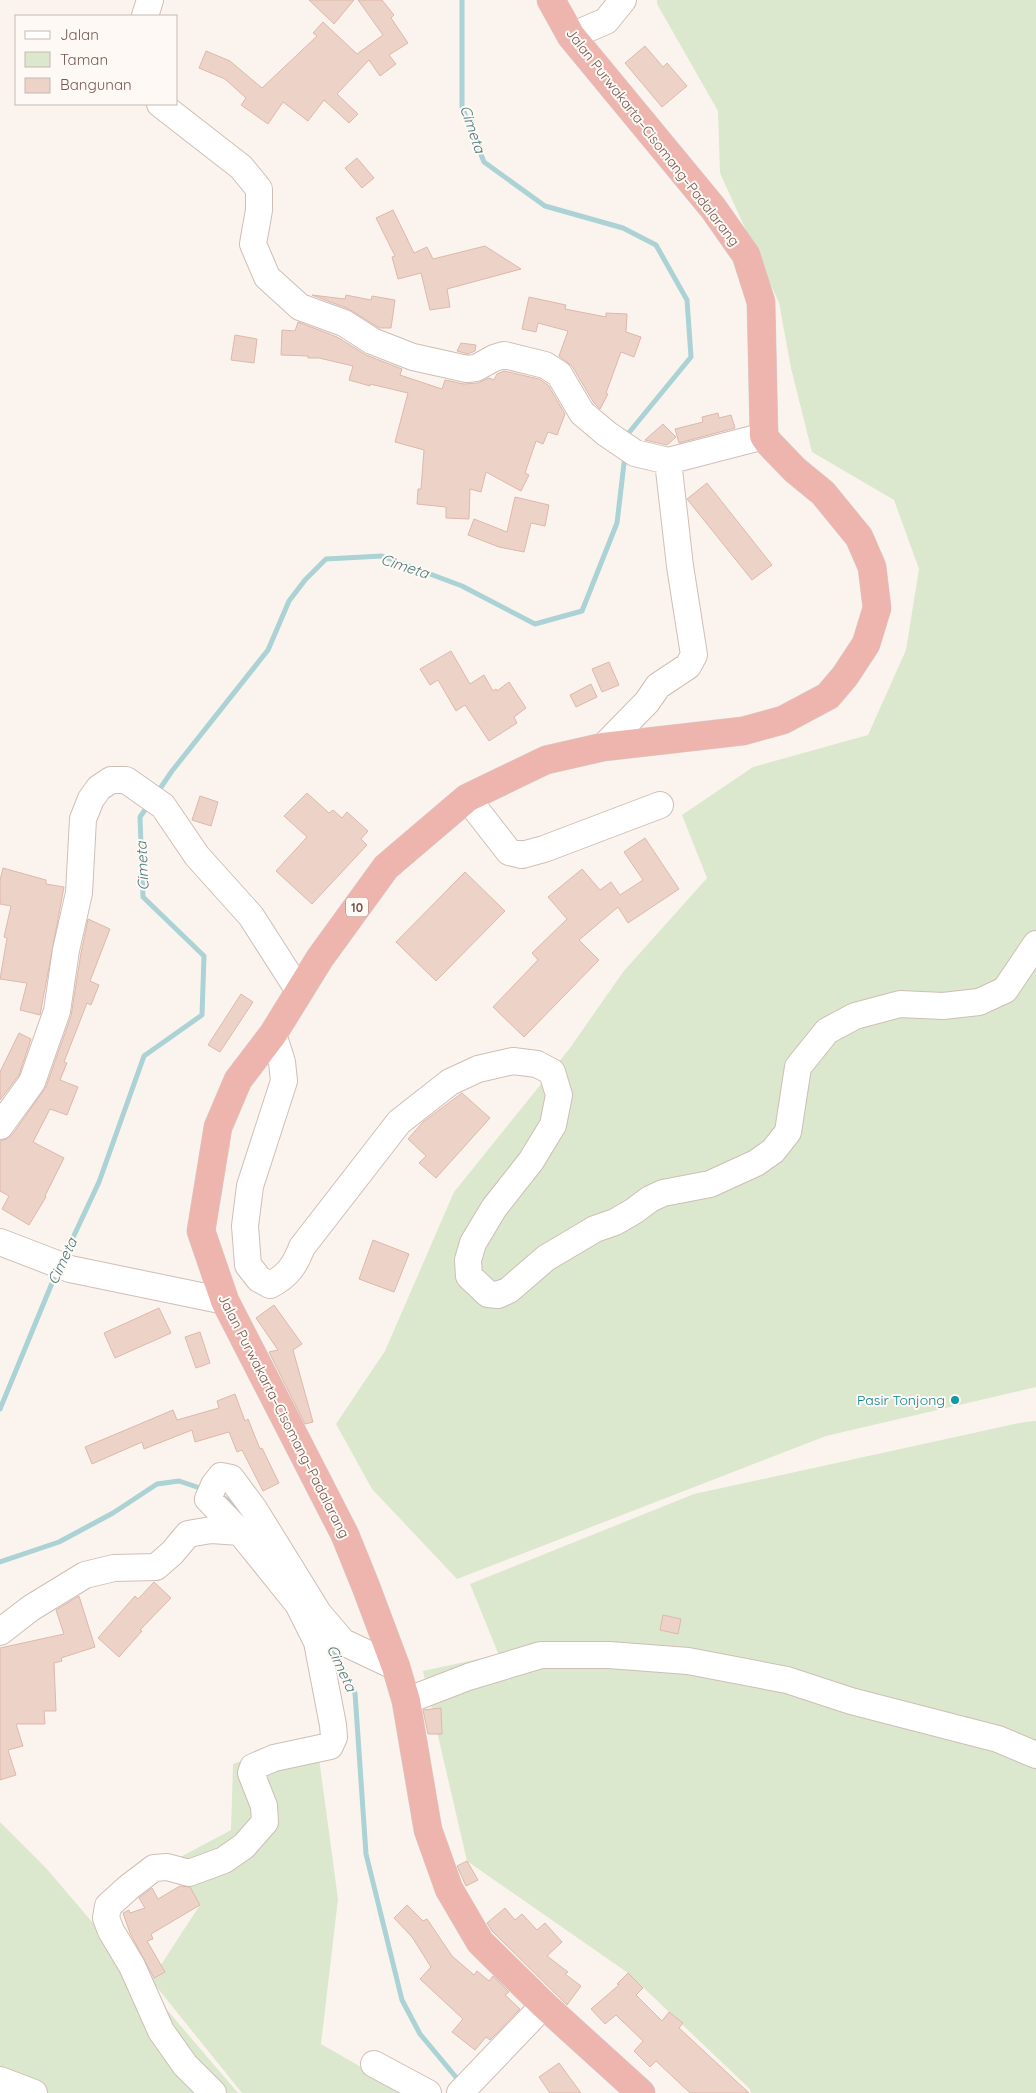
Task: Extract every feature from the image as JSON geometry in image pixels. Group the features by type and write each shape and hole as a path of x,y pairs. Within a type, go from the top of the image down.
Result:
{"highway":[{"name":"Jalan Purwakarta–Cisomang–Padalarang","path":"551,0 571,36 713,208 746,255 760,302 764,436 795,470 823,493 859,537 872,567 877,608 866,644 845,676 828,696 783,720 743,731 603,747 546,760 467,798 386,867 320,958 273,1034 238,1080 218,1127 201,1232 225,1301 345,1535 396,1667 406,1701 428,1830 449,1889 480,1942 544,2005 641,2093"}],"street":[{"path":"145,15 150,0"},
{"path":"571,36 606,21 623,0"},
{"path":"161,105 241,167 258,189 259,210 253,244 267,277 300,307 336,319 372,341 413,357 467,369 476,368 504,355 545,365 559,374 582,413 635,453 668,461 764,436"},
{"path":"603,747 647,702 658,686 688,666 694,655 680,566 668,461"},
{"path":"0,1126 32,1082 57,1011 66,950 80,893 80,855 83,820 91,799 99,788 111,780 126,780 163,806 197,856 251,916 299,991"},
{"path":"467,798 509,852 522,855 544,849 660,805"},
{"path":"273,1034 282,1062 284,1081 250,1186 245,1226 248,1265 259,1279 270,1285 281,1280 295,1265 302,1246 399,1122 450,1082 478,1069 513,1062 537,1064 552,1072 559,1095 553,1125 531,1162 494,1208 473,1243 468,1260 469,1276 488,1294 498,1296 509,1290 546,1258 595,1229 615,1222 650,1199 663,1193 710,1184 756,1164 788,1132 798,1067 827,1031 855,1016 900,1004 943,1006 979,1002 1005,990 1036,944"},
{"path":"0,1242 70,1269 225,1301"},
{"path":"213,2093 185,2065 161,2030 132,1966 111,1931 106,1918 108,1906 115,1898 154,1868 167,1868 189,1873 224,1860 244,1846 265,1822 264,1806 251,1773 253,1767 274,1758 330,1746 334,1737 317,1642 298,1604 240,1532 211,1492 222,1476 231,1478 254,1508 319,1614 343,1642 396,1667"},
{"path":"0,1632 30,1608 86,1575 114,1568 156,1567 172,1553 188,1534 211,1530 240,1532"},
{"path":"406,1701 468,1677 541,1655 609,1655 688,1661 787,1680 851,1700 998,1739 1036,1755"},
{"path":"460,2092 544,2005"},
{"path":"374,2064 428,2093"},
{"path":"0,2080 34,2093"}],"green space":[{"path":"657,0 1036,0 1036,1387 826,1436 457,1579 372,1489 336,1424 385,1351 454,1192 570,1048 623,972 707,878 682,815 753,767 868,735 906,650 919,569 894,500 812,452 791,368 779,303 720,173 718,111 657,4"},
{"path":"1036,1421 1036,2093 751,2093 750,2089 628,1973 467,1861 423,1671 497,1655 513,1690 470,1584 694,1494 1024,1422"},
{"path":"316,1736 338,1899 321,2044 406,2093 242,2093 151,1980 200,1905 173,1861 231,1830 233,1764"},
{"path":"0,1822 46,1868 238,2093 0,2093"}],"building":[{"path":"309,0 354,0 334,24"},
{"path":"358,0 382,0 394,15 391,18 408,43 389,55 396,64 380,76 369,60 337,94 358,114 349,123 324,100 308,121 283,102 268,124 241,105 246,98 225,79 199,68 206,51 230,61 262,88 317,36 313,33 323,22 357,54 383,35"},
{"path":"645,46 663,67 667,63 687,86 662,107 625,63"},
{"path":"357,158 374,178 362,188 345,168"},
{"path":"393,210 414,253 427,247 433,259 485,246 521,269 447,289 450,307 430,310 421,273 398,279 392,257 395,256 376,218"},
{"path":"312,295 345,299 346,295 371,300 372,296 395,300 391,328 379,328 349,309"},
{"path":"529,297 566,305 565,309 606,317 606,313 627,314 626,332 641,337 634,357 621,352 606,393 608,394 600,409 594,403 572,366 559,356 568,331 538,323 536,332 522,329"},
{"path":"298,322 337,337 366,355 402,369 400,375 442,389 445,380 464,384 478,383 489,378 494,380 497,374 504,371 539,379 548,385 565,414 557,435 548,432 543,444 536,441 525,473 529,475 521,491 486,472 481,492 470,489 469,519 446,518 446,507 417,504 418,489 421,489 424,450 395,442 408,393 349,380 353,366 319,358 308,358 308,356 281,355 282,330 295,331"},
{"path":"235,335 257,339 254,363 231,360"},
{"path":"461,343 476,345 475,351 468,354 457,351"},
{"path":"718,413 719,418 731,415 735,428 679,443 675,429 703,422 702,417"},
{"path":"663,424 676,437 667,445 645,440"},
{"path":"707,483 772,565 752,580 687,499"},
{"path":"515,497 549,505 545,526 531,523 524,552 499,547 468,535 474,519 507,532"},
{"path":"451,651 470,684 484,675 493,691 496,689 497,691 509,682 526,708 514,717 517,723 489,741 465,705 456,711 438,680 430,685 420,669"},
{"path":"609,662 619,685 602,692 592,669"},
{"path":"591,684 597,697 576,707 570,695"},
{"path":"307,793 329,813 333,810 342,818 347,812 368,831 361,839 367,845 312,904 276,871 307,837 284,816"},
{"path":"200,796 218,802 211,826 192,820"},
{"path":"645,838 679,889 628,923 618,907 579,940 599,960 524,1037 493,1007 538,960 532,953 567,919 548,897 582,869 600,890 611,882 620,895 643,880 624,852"},
{"path":"3,868 46,880 46,884 64,887 40,1015 20,1010 27,983 0,979 7,938 4,937 11,906 0,904 0,880"},
{"path":"465,872 505,911 436,981 396,942"},
{"path":"88,919 110,929 90,981 99,985 91,1005 87,1003 64,1062 67,1063 60,1080 78,1087 67,1115 50,1109 33,1142 64,1158 46,1197 29,1225 2,1209 9,1196 0,1191 0,1141 12,1135 46,1087 71,1016"},
{"path":"241,994 253,1002 220,1052 208,1045"},
{"path":"19,1033 31,1039 19,1075 0,1100 0,1072"},
{"path":"462,1093 490,1118 436,1178 419,1163 426,1156 408,1139 423,1122"},
{"path":"373,1240 409,1254 394,1292 359,1279"},
{"path":"274,1305 302,1344 293,1350 313,1422 305,1424 269,1352 278,1350 256,1318"},
{"path":"159,1308 171,1333 115,1358 104,1333"},
{"path":"200,1332 210,1363 196,1368 185,1337"},
{"path":"235,1394 245,1421 248,1419 260,1449 262,1448 279,1483 263,1491 242,1450 237,1452 229,1432 195,1442 192,1430 144,1449 142,1442 92,1464 85,1447 173,1410 177,1420 219,1408 217,1401"},
{"path":"154,1582 171,1598 140,1630 142,1631 119,1657 98,1638 135,1596 138,1599"},
{"path":"79,1596 95,1647 61,1658 62,1661 54,1663 56,1711 44,1711 45,1724 16,1724 23,1746 8,1750 16,1775 0,1780 0,1648 64,1634 56,1610"},
{"path":"663,1615 681,1619 678,1634 660,1630"},
{"path":"441,1708 442,1734 428,1734 423,1710"},
{"path":"467,1861 478,1880 466,1886 457,1866"},
{"path":"180,1886 190,1887 200,1905 151,1934 153,1939 147,1941 165,1972 154,1978 130,1933 123,1913 129,1910 130,1913 145,1908 139,1898 152,1888 158,1899"},
{"path":"407,1905 423,1921 427,1919 452,1956 474,1975 477,1971 489,1981 493,1976 509,1992 505,1995 520,2009 490,2040 486,2037 475,2050 452,2032 463,2019 420,1979 431,1967 412,1937 394,1918"},
{"path":"505,1908 515,1920 522,1914 537,1930 545,1923 562,1942 547,1956 568,1972 565,1974 581,1986 567,2005 492,1931 487,1923"},
{"path":"628,1973 643,1988 636,1995 662,2021 669,2012 683,2023 679,2028 749,2093 690,2093 656,2061 650,2067 634,2051 643,2041 616,2015 605,2024 591,2009 619,1985 617,1984"},
{"path":"559,2063 581,2093 550,2093 539,2077"}],"waterway":[{"name":"Cimeta","path":"462,0 462,107 484,162 545,206 623,228 656,245 687,300 691,357 627,435 627,439"},
{"name":"Cimeta","path":"157,793 172,771 268,650 289,601 305,580 326,559 382,556 462,586 535,624 582,611 617,523 625,455"},
{"name":"Cimeta","path":"63,1259 99,1182 144,1056 202,1015 204,956 143,897 140,817 149,804"},
{"name":"Cimeta","path":"0,1409 57,1271"},
{"name":"Cimeta","path":"0,1562 59,1542 113,1513 157,1484 179,1481 203,1489"},
{"name":"Cimeta","path":"219,1495 237,1506"},
{"name":"Cimeta","path":"332,1647 355,1693 366,1854 402,2000 420,2034 460,2082"}],"place":[{"name":"Pasir Tonjong","path":"955,1400"}]}
